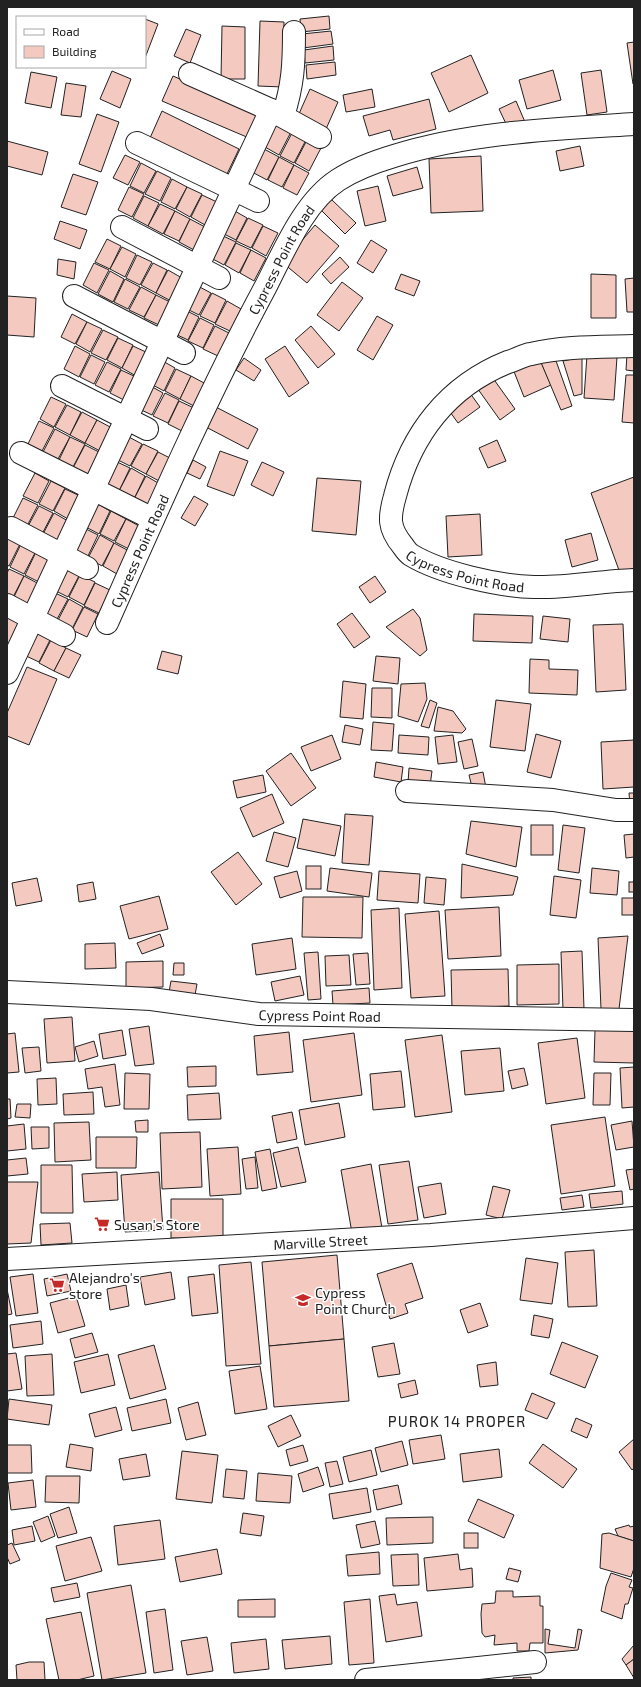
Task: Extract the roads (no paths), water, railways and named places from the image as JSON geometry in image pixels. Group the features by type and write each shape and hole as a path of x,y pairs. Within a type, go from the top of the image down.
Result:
{"street":[{"path":"7,673 235,189 277,113 290,95 294,73 294,32"},
{"path":"190,74 277,113 320,137"},
{"name":"Cypress Point Road","path":"107,623 224,368 292,237 312,204 337,180 367,165 426,146 542,130 634,124"},
{"path":"137,143 258,201"},
{"path":"122,227 219,278"},
{"path":"74,296 162,343 184,353"},
{"name":"Cypress Point Road","path":"634,346 582,348 530,354 490,370 458,390 436,412 413,446 397,486 390,515 394,536 410,554 445,570 478,579 534,587 634,580"},
{"path":"62,386 147,429"},
{"path":"21,453 153,520"},
{"path":"11,528 87,568"},
{"path":"7,605 64,635"},
{"path":"407,791 553,800 616,810 634,810"},
{"name":"Cypress Point Road","path":"7,992 151,999 259,1014 634,1020"},
{"name":"Marville Street","path":"7,1259 431,1235 634,1218"},
{"path":"366,1680 534,1662"}],"place":[{"name":"Susan's Store","path":"102,1224"},
{"name":"Alejandro's store","path":"57,1285"},
{"name":"Cypress Point Church","path":"303,1300"}],"district":[{"name":"PUROK 14 PROPER","path":"457,1421"}]}
